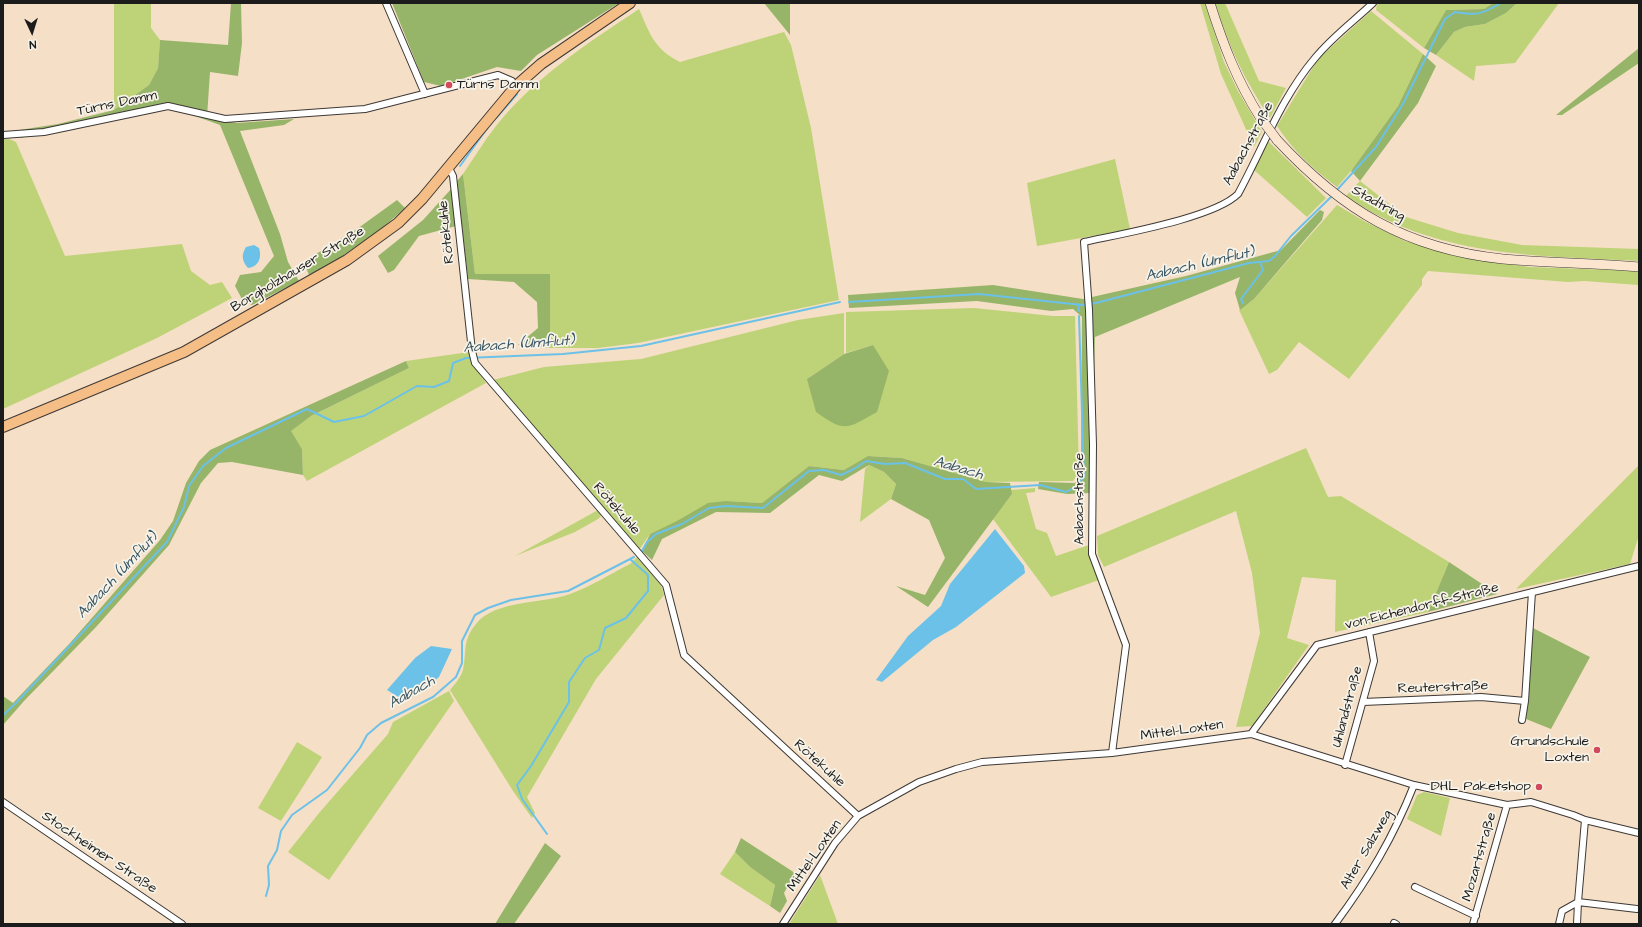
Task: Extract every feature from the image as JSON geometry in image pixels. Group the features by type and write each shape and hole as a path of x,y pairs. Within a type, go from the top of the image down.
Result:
{"main road":[{"name":"Borgholzhauser Straße","path":"3,427 184,352 348,260 398,223 449,168 516,86 541,64 630,3"}],"street":[{"path":"386,3 425,94"},
{"name":"Stadtring","path":"1210,3 1223,45 1235,73 1260,117 1302,167 1348,205 1383,226 1407,235 1468,253 1502,259 1639,267"},
{"name":"Aabachstraße","path":"1112,753 1126,645 1092,554 1092,445 1089,300 1084,242 1142,230 1183,218 1231,201 1238,194 1267,133 1304,72 1327,45 1373,3"},
{"name":"Türns Damm","path":"3,135 44,132 168,106 225,119 365,109 498,75 512,81 516,86"},
{"name":"Rötekuhle","path":"449,168 453,176 472,351 476,363 666,585 684,655 858,816"},
{"name":"von-Eichendorff-Straße","path":"1251,734 1317,645 1639,566"},
{"path":"1522,720 1525,701 1532,592"},
{"name":"Uhlandstraße","path":"1345,765 1374,661 1370,632"},
{"name":"Reuterstraße","path":"1363,702 1481,697 1525,701"},
{"name":"Mittel-Loxten","path":"783,924 836,842 858,816 919,782 982,762 1112,753 1251,734 1345,765 1414,785 1507,805 1530,802 1585,820 1639,833"},
{"name":"Alter Salzweg","path":"1335,924 1365,882 1390,839 1414,785"},
{"name":"Stockheimer Straße","path":"3,802 182,924"},
{"name":"Mozartstraße","path":"1473,924 1507,805"},
{"path":"1577,924 1585,820"},
{"name":"Mozartstraße","path":"1415,887 1476,916"},
{"path":"1559,924 1562,911 1578,902 1637,910"}],"green space":[{"path":"114,3 151,3 151,28 160,40 158,68 149,85 114,110"},
{"path":"231,3 241,3 242,43 238,76 210,72 207,117 237,123 294,119 284,125 240,131 280,234 288,262 299,281 252,305 243,301 235,286 240,275 261,272 274,256 220,125 169,109 20,138 19,130 58,124 114,110 149,85 158,68 160,40 228,45"},
{"path":"392,3 619,3 537,55 521,71 497,67 441,86 424,82"},
{"path":"764,3 790,3 790,35"},
{"path":"1200,3 1205,3 1224,62 1238,91 1262,132 1254,147 1221,74"},
{"path":"1215,3 1225,3 1259,81 1286,88 1270,118 1238,62"},
{"path":"1377,3 1493,3 1484,9 1446,10 1424,48 1376,10"},
{"path":"1493,3 1517,3 1506,13 1485,24 1465,27 1454,32 1436,55 1424,48 1446,10 1484,9"},
{"path":"1517,3 1559,3 1515,63 1476,66 1474,81 1436,55 1454,32 1465,27 1485,24 1506,13"},
{"path":"639,9 654,40 664,52 680,62 784,32 791,45 811,128 839,300 638,343 598,348 550,348 550,275 475,274 463,174 496,126 511,108 545,76 582,48"},
{"path":"1371,11 1423,54 1398,106 1351,171 1337,187 1304,160 1277,126 1318,59"},
{"path":"1639,48 1639,63 1562,115 1556,115"},
{"path":"1423,54 1436,66 1418,103 1360,181 1351,171 1398,106"},
{"path":"3,139 9,139 16,142 65,256 182,244 191,271 210,285 222,282 232,298 157,338 3,409"},
{"path":"1268,141 1326,198 1307,217 1254,170"},
{"path":"1115,159 1130,229 1037,246 1027,183"},
{"path":"463,174 475,274 550,274 550,348 518,345 538,328 537,302 514,282 468,279 457,181"},
{"path":"1360,181 1406,217 1458,233 1522,245 1639,249 1639,261 1525,254 1487,250 1450,242 1414,231 1379,216 1346,196"},
{"path":"452,188 456,226 419,236 394,270 388,273 378,256 423,220"},
{"path":"397,200 405,208 379,231 316,274 309,275 305,265 309,258 350,234"},
{"path":"1337,205 1364,221 1405,241 1465,256 1529,267 1639,271 1639,285 1584,281 1568,282 1428,271 1422,279 1422,285 1349,379 1299,342 1277,370 1269,374 1239,310 1253,300"},
{"path":"1320,210 1324,212 1322,220 1254,299 1240,310 1235,293 1240,277 1095,337 1090,493 1067,494 1038,489 1039,482 1075,483 1081,474 1082,317 1073,309 1051,311 977,301 849,308 848,295 993,285 1083,299 1186,276 1281,250"},
{"path":"974,308 1053,316 1075,316 1079,473 1073,481 985,482 902,458 869,456 844,470 809,466 762,503 726,501 650,534 639,550 493,380 544,367 641,359 798,320 844,313 844,354 807,379 873,345 846,353 846,312"},
{"path":"873,345 889,371 877,412 852,425 840,426 816,412 807,379 844,354"},
{"path":"469,352 471,362 486,383 307,481 303,475 302,449 290,431 311,416 409,368 406,361"},
{"path":"406,361 409,368 311,416 291,431 302,449 303,475 232,462 218,463 201,483 169,545 96,627 24,701 3,725 3,696 13,703 70,643 160,540 173,521 186,483 199,461 210,450"},
{"path":"1306,448 1328,497 1341,496 1449,562 1428,612 1335,632 1336,580 1302,577 1287,638 1309,645 1252,726 1236,727 1260,633 1252,573 1236,511 1104,567 1098,555 1097,536"},
{"path":"868,456 902,458 986,482 1010,483 1012,494 928,607 896,586 925,595 945,558 929,520 891,499 896,484 884,472 869,465 842,481 819,475 770,513 716,512 662,539 652,560 642,551 650,534 677,521 708,503 726,501 762,503 809,466 844,470"},
{"path":"869,465 884,472 896,484 891,499 860,522 865,469"},
{"path":"1639,465 1639,535 1630,564 1516,589"},
{"path":"1035,488 1035,492 1026,493 1036,529 1047,533 1056,556 1089,545 1089,553 1099,580 1051,597 993,519 1012,494 1011,490"},
{"path":"598,510 601,516 598,519 575,532 515,556"},
{"path":"637,557 661,585 664,595 596,679 527,797 535,813 532,818 513,791 450,690 463,670 466,646 469,636 476,624 484,616 494,611 520,604 559,597 578,591 630,564"},
{"path":"1449,562 1497,594 1428,612"},
{"path":"1531,627 1590,657 1551,729 1526,719"},
{"path":"449,691 454,701 329,880 288,852 319,813 388,734 393,722"},
{"path":"297,742 322,757 281,821 258,808"},
{"path":"1424,792 1450,798 1441,836 1407,819 1417,795"},
{"path":"741,838 795,873 784,893 787,901 780,913 770,906 775,885 750,867 735,852"},
{"path":"545,843 561,856 514,924 495,924"},
{"path":"735,852 750,867 775,885 770,906 720,874"},
{"path":"820,875 838,924 789,924"}],"water":[{"path":"254,245 259,248 260,258 255,266 248,268 243,260 243,253 246,247"},
{"path":"995,529 1024,566 1025,573 956,627 933,640 882,682 876,680 908,636 941,606 950,584"},
{"path":"431,646 452,649 439,677 423,690 405,701 387,690 415,658"}],"waterway":[{"name":"Aabach (Umflut)","path":"1336,191 1376,147 1403,104 1445,19 1455,12 1474,14 1489,10 1501,3"},
{"path":"496,118 517,94"},
{"path":"460,166 491,123"},
{"name":"Aabach (Umflut)","path":"849,302 979,294 1082,305 1096,303 1249,263 1269,261 1275,256 1291,236 1332,196"},
{"path":"1243,303 1241,299 1263,270 1260,262"},
{"name":"Aabach (Umflut)","path":"3,715 167,542 184,507 189,486 203,466 226,448 307,409 334,422 364,416 417,386 434,387 449,381 453,363 466,358 563,354 641,346 840,302"},
{"name":"Aabach","path":"1078,304 1079,311"},
{"name":"Aabach","path":"642,551 647,542 656,534 682,524 709,508 726,506 763,508 809,471 824,470 841,475 866,461 885,464 905,463 945,479 963,479 976,489 1040,485 1066,492 1075,487 1084,477 1079,316"},
{"name":"Aabach","path":"266,896 269,885 268,866 277,850 281,831 292,815 327,790 360,748 367,735 381,723 433,697 456,677 462,663 462,641 475,615 488,608 511,600 568,591 634,557"},
{"path":"547,834 522,799 517,785 531,766 569,702 569,682 585,658 599,650 605,628 626,618 648,591 648,575 630,559"}],"place":[{"name":"Türns Damm","path":"449,85"},
{"name":"Grundschule Loxten","path":"1597,750"},
{"name":"DHL Paketshop","path":"1539,787"}]}
